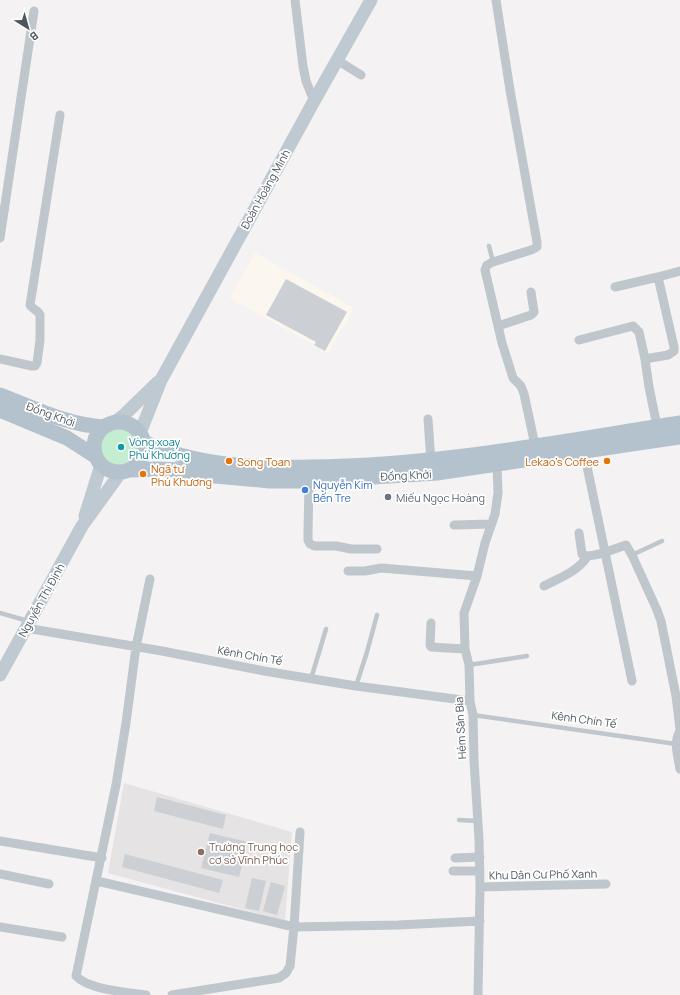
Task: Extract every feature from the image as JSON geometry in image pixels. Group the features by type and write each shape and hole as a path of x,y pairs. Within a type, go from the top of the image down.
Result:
{"main road":[{"name":"Đoàn Hoàng Minh","path":"142,438 161,380 371,0"},
{"name":"Đoàn Hoàng Minh","path":"110,424 125,414 161,380"},
{"name":"Đồng Khởi","path":"0,395 73,423 88,426 110,424"},
{"name":"Đồng Khởi","path":"0,410 67,438 98,461"},
{"path":"122,422 129,424 142,438 145,449 140,461 126,471 114,472 107,469 98,461 94,443 99,431 110,424 122,422"},
{"name":"Đồng Khởi","path":"142,438 161,450 185,457 216,469 270,481 309,481 434,465 535,445 680,423"},
{"name":"Đồng Khởi","path":"126,471 157,469 182,470 497,464 680,437"},
{"name":"Nguyễn Thị Định","path":"82,526 98,461"},
{"name":"Nguyễn Thị Định","path":"0,675 82,526 126,471"}],"street":[{"path":"295,0 303,66 306,81 314,101"},
{"path":"496,0 510,90 537,242 536,247 531,250 493,262 487,265 485,270 498,326 513,378 521,386 524,394 535,445"},
{"path":"0,238 34,11"},
{"path":"337,60 361,75"},
{"path":"0,360 32,366 35,366 37,363 40,340 40,315 38,311 30,305 60,116"},
{"path":"615,287 680,271"},
{"path":"645,359 668,355 674,351 658,276"},
{"path":"498,326 531,316 534,312 531,292"},
{"path":"579,340 633,326 639,332 657,426"},
{"path":"428,419 434,465"},
{"path":"584,452 632,681"},
{"name":"Hẻm Sân Bia","path":"478,995 480,857 474,761 473,715 470,701 468,665 465,649 464,613 477,576 497,503 497,464"},
{"path":"309,481 308,540 310,544 315,546 336,546 351,549 377,549"},
{"path":"454,524 491,524"},
{"path":"579,533 582,554 587,557"},
{"path":"544,586 576,568 587,557 626,545 632,555 661,621 678,695 680,769"},
{"path":"348,571 381,568 477,576"},
{"path":"146,995 93,986 81,981 76,976 102,858 125,730 136,647 150,579"},
{"path":"431,624 431,647 465,649"},
{"name":"Kênh Chín Tế","path":"28,625 136,647 356,686 470,701"},
{"path":"172,995 279,978 286,973 290,966 294,927 300,832"},
{"path":"0,841 102,858"},
{"path":"455,858 480,857"},
{"path":"453,871 480,871"},
{"path":"0,874 49,884"},
{"path":"96,881 294,927 398,925 480,921"},
{"name":"Khu Dân Cư Phố Xanh","path":"480,887 606,884"},
{"path":"0,927 62,936"}],"lane":[{"path":"489,246 493,262"},
{"path":"632,555 662,541"},
{"name":"Kênh Chín Tế","path":"0,614 28,625"},
{"path":"356,686 377,615"},
{"path":"311,678 326,629"},
{"path":"468,665 527,656"},
{"name":"Kênh Chín Tế","path":"473,715 678,736"},
{"path":"460,820 478,821"}],"shaded area":[{"path":"255,253 354,308 328,353 230,298"},
{"name":"Trường Trung học cơ sở Vĩnh Phúc","path":"124,783 292,832 285,921 108,873"}],"green space":[{"path":"115,428 123,428 130,431 135,436 138,447 135,458 130,463 123,466 115,466 108,463 103,458 100,451 100,443 103,436 108,431"}],"building":[{"path":"286,279 347,312 325,351 314,345 316,342 266,315"},
{"path":"157,797 226,815 223,829 154,811"},
{"path":"210,833 248,842 239,877 201,868"},
{"path":"125,854 223,880 219,893 122,867"},
{"path":"252,878 266,881 259,911 245,908"},
{"path":"271,882 285,886 277,915 263,911"}],"place":[{"name":"Vòng xoay Phú Khương","path":"121,447"},
{"name":"Song Toan","path":"229,461"},
{"name":"Lekao's Coffee","path":"607,461"},
{"name":"Ngã tư Phú Khương","path":"143,474"},
{"name":"Nguyễn Kim Bến Tre","path":"305,490"},
{"name":"Miếu Ngọc Hoàng","path":"388,497"},
{"name":"Trường Trung học cơ sở Vĩnh Phúc","path":"201,852"}]}
